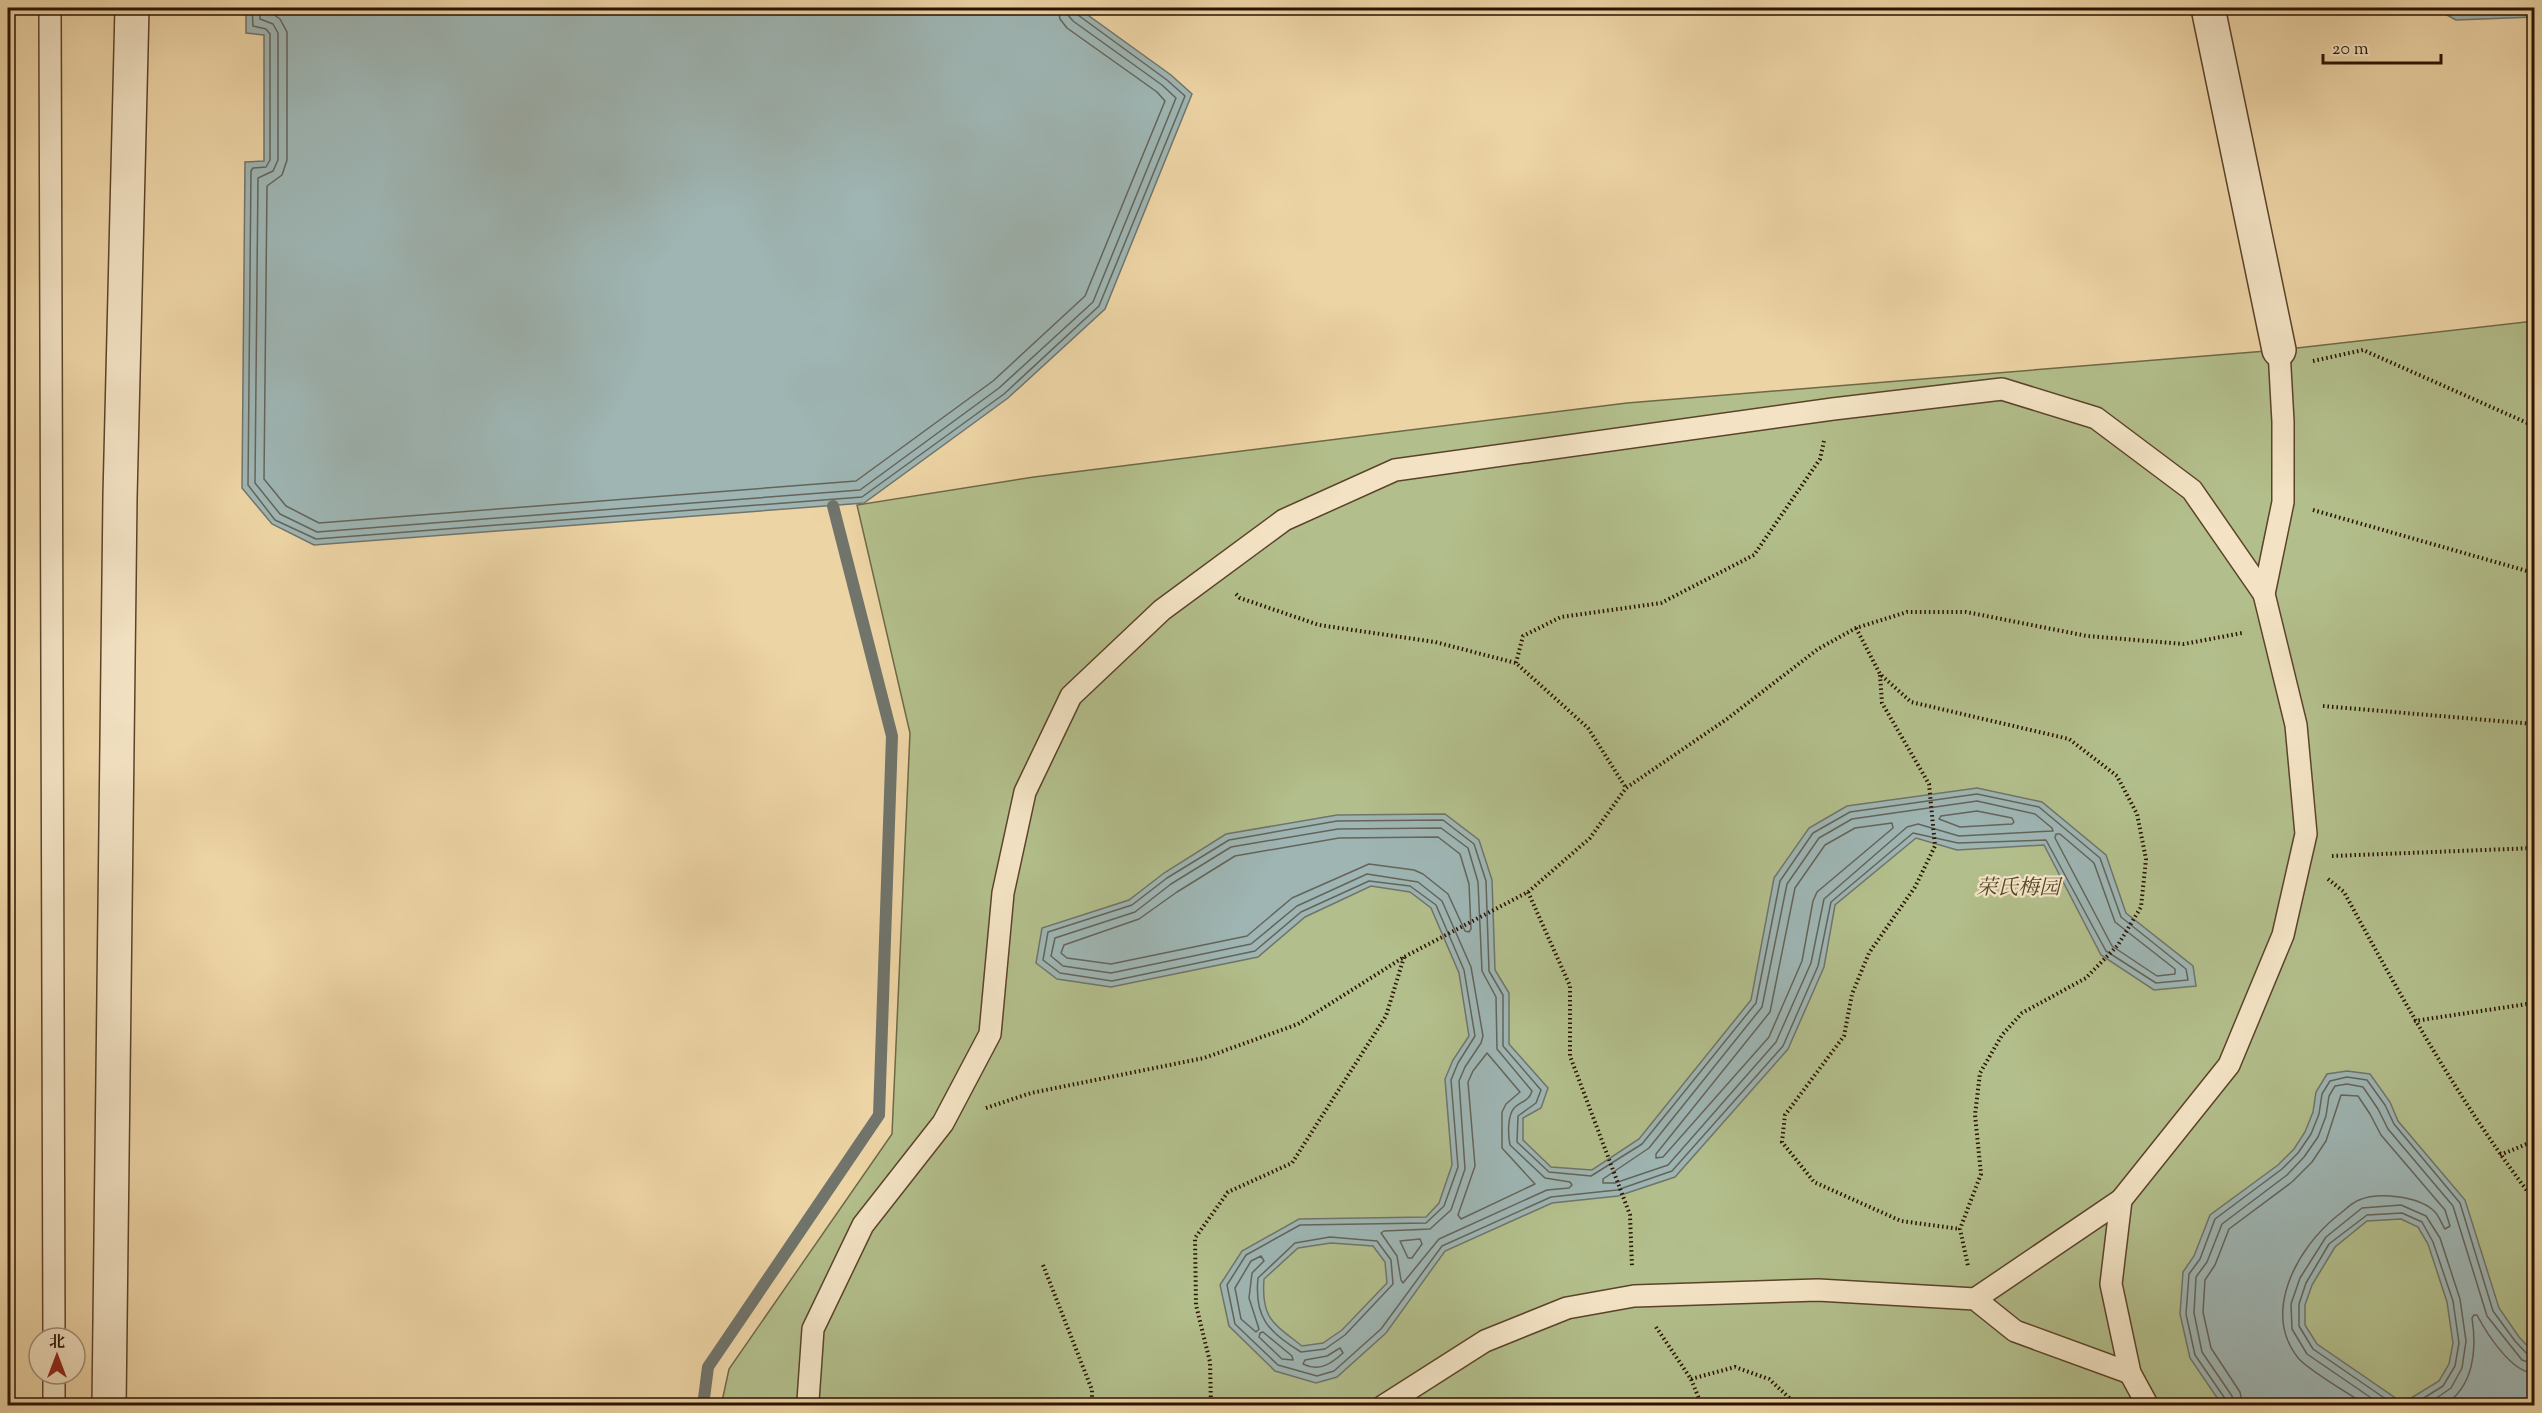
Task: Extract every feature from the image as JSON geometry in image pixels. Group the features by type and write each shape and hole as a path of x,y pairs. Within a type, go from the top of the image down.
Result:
{"street":[{"path":"109,1406 120,497 132,8"},
{"path":"2208,8 2280,359"}],"lane":[{"path":"50,8 54,1326"},
{"path":"2264,594 2283,502 2280,359"},
{"path":"810,1406 808,1401 813,1329 863,1225 943,1123 990,1034 1003,893 1024,792 1071,696 1162,610 1284,520 1395,470 1833,409 2002,389 2096,418 2192,490 2264,594 2296,724 2307,834 2283,935 2229,1065 2121,1200 1975,1299"},
{"path":"2121,1200 2111,1284 2130,1373 2148,1406"},
{"path":"1383,1406 1485,1341 1567,1308 1634,1296 1818,1290 1975,1299 2015,1331 2130,1373"},
{"path":"54,1386 54,1406"}],"path":[{"path":"2280,359 2363,350 2535,426"},
{"path":"1516,663 1523,636 1561,616 1661,603 1754,555 1820,459 1833,409"},
{"path":"2283,502 2535,573"},
{"path":"1215,571 1240,598 1319,625 1435,642 1516,663 1588,728 1626,788"},
{"path":"943,1123 1031,1093 1215,1054 1298,1024 1404,957 1528,892 1590,838 1626,788 1727,719 1818,650 1856,628 1907,612 1966,612 2087,636 2184,644 2272,628"},
{"path":"1856,628 1880,675 1911,702 2069,739 2117,777 2137,814 2146,859 2141,907 2118,945 2086,978 2022,1013 2002,1035 1980,1073 1975,1115 1981,1174 1960,1229 1975,1299"},
{"path":"1880,675 1882,703 1929,784 1935,846 1915,887 1869,953 1852,994 1844,1036 1785,1115 1782,1142 1814,1182 1901,1221 1960,1229"},
{"path":"2290,703 2535,724"},
{"path":"2301,857 2535,848"},
{"path":"2301,857 2344,892 2414,1021 2500,1155 2535,1200"},
{"path":"1528,892 1570,986 1570,1056 1630,1215"},
{"path":"1211,1406 1210,1362 1196,1305 1195,1238 1228,1192 1292,1163 1386,1016 1404,957"},
{"path":"2414,1021 2535,1003"},
{"path":"2500,1155 2535,1142"},
{"path":"1042,1265 1092,1390 1092,1406"},
{"path":"1691,1379 1735,1367 1769,1379 1798,1406"}],"green space":[{"name":"荣氏梅园","path":"2534,321 2534,1405 721,1406 729,1369 892,1134 910,733 857,505 1034,477 1627,403 2279,350"}],"water":[{"path":"246,8 1078,8 1171,75 1192,94 1105,309 1008,398 864,503 314,545 272,524 242,488 245,162 264,161 264,35 246,33"},
{"path":"2434,8 2534,8 2534,17 2456,20"},
{"path":"1977,788 2042,802 2106,855 2126,913 2193,966 2196,986 2154,990 2101,955 2044,845 1957,850 1916,838 1835,905 1824,967 1788,1049 1675,1177 1618,1196 1552,1203 1445,1251 1386,1333 1337,1377 1316,1383 1275,1371 1229,1326 1220,1285 1242,1251 1299,1219 1426,1217 1439,1203 1452,1165 1445,1079 1453,1060 1469,1036 1459,973 1431,908 1410,892 1371,886 1305,917 1258,957 1111,987 1057,979 1036,963 1042,928 1129,900 1164,873 1226,834 1337,815 1445,814 1479,840 1492,880 1495,970 1509,993 1509,1044 1548,1088 1541,1108 1523,1118 1523,1140 1551,1167 1592,1170 1639,1139 1751,1000 1774,878 1809,828 1847,806","holes":["1331,1243 1373,1246 1385,1262 1387,1283 1342,1330 1323,1343 1302,1346 1271,1319 1265,1303 1264,1279 1298,1248"]},
{"path":"2347,1071 2370,1074 2390,1102 2398,1121 2465,1200 2499,1308 2519,1337 2534,1353 2534,1405 2222,1405 2190,1358 2180,1314 2183,1272 2194,1256 2210,1215 2278,1165 2294,1149 2305,1132 2313,1112 2316,1092 2327,1074","holes":["2401,1219 2418,1227 2428,1244 2447,1302 2453,1343 2449,1364 2439,1381 2403,1403 2317,1344 2305,1325 2305,1305 2312,1285 2335,1247 2367,1221"]}],"waterway":[{"path":"703,1406 708,1367 879,1115 892,736 833,506"}]}
